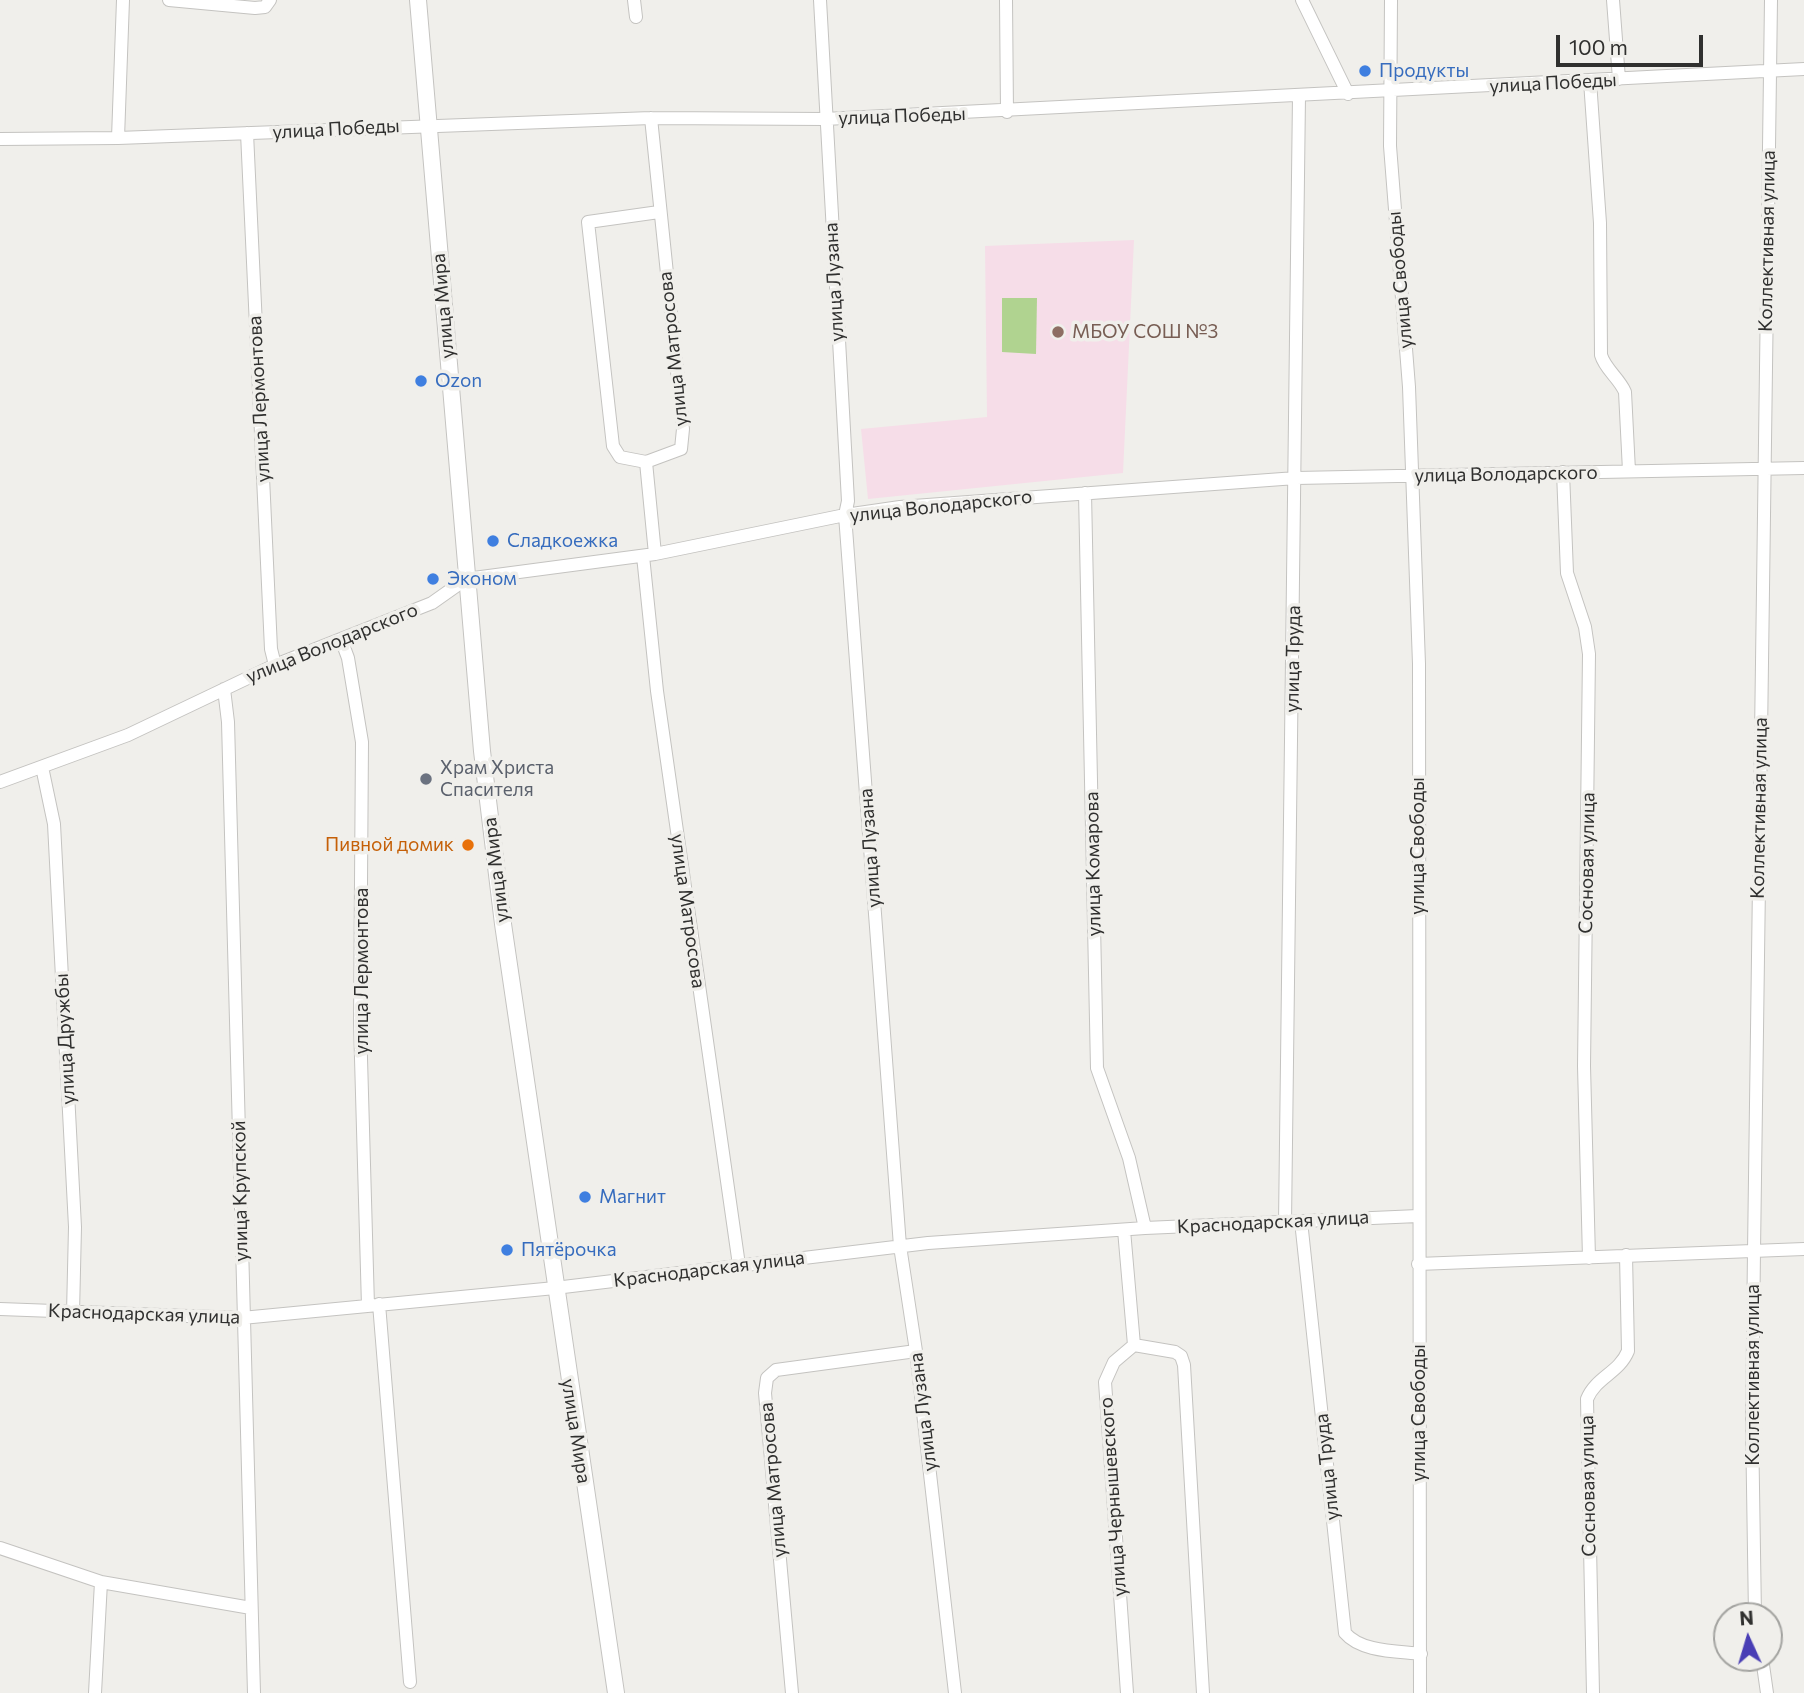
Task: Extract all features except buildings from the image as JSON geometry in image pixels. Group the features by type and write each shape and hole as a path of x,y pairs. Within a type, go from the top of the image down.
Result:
{"main road":[{"name":"улица Мира","path":"418,0 466,579 503,924 616,1693"}],"street":[{"path":"118,138 122,0"},
{"path":"169,0 255,8 265,7 270,0"},
{"path":"634,0 636,16"},
{"name":"улица Лузана","path":"820,0 848,501 845,515 900,1246 916,1351 955,1693"},
{"path":"1006,0 1007,112"},
{"path":"1302,0 1348,94"},
{"name":"улица Свободы","path":"1391,0 1390,146 1413,476 1419,664 1420,1693"},
{"path":"1613,0 1619,79"},
{"name":"Коллективная улица","path":"1755,1602 1752,1423 1771,0"},
{"name":"улица Победы","path":"0,139 118,138 427,124 651,118 825,119 1007,112 1804,69"},
{"path":"1590,81 1600,223 1601,355 1625,392 1629,471"},
{"name":"улица Труда","path":"1285,1222 1299,96"},
{"name":"улица Матросова","path":"651,118 682,429 681,449 664,458 646,462 659,704 739,1265"},
{"name":"улица Лермонтова","path":"247,133 271,649 275,665"},
{"path":"646,462 620,457 613,446 588,222 659,212"},
{"name":"улица Володарского","path":"0,782 128,735 275,665 432,603 466,579 649,555 845,515 900,507 1296,478 1804,468"},
{"name":"Сосновая улица","path":"1563,472 1567,573 1585,626 1589,654 1584,1066 1589,1258"},
{"name":"улица Комарова","path":"1085,493 1097,1068 1129,1158 1145,1228"},
{"name":"улица Лермонтова","path":"341,639 348,658 362,741 360,1023 373,1305 410,1682"},
{"name":"улица Крупской","path":"224,690 228,722 237,1002 242,1318 254,1693"},
{"name":"улица Дружбы","path":"41,767 54,824 75,1227 73,1313"},
{"name":"Краснодарская улица","path":"0,1310 242,1318 555,1288 900,1246 1145,1228 1418,1216"},
{"name":"улица Труда","path":"1301,1221 1345,1633 1352,1642 1421,1654"},
{"path":"1124,1230 1134,1345 1175,1352 1181,1356 1184,1365 1203,1693"},
{"path":"1418,1264 1804,1250"},
{"name":"Сосновая улица","path":"1593,1693 1587,1399 1592,1386 1622,1366 1628,1352 1626,1255"},
{"name":"улица Чернышевского","path":"1127,1693 1105,1382 1114,1362 1134,1345"},
{"name":"улица Матросова","path":"792,1693 765,1393 767,1378 776,1370 916,1351"},
{"path":"0,1548 101,1582 251,1608"},
{"path":"95,1693 101,1582"},
{"path":"1764,1672 1767,1693"}],"shaded area":[{"name":"МБОУ СОШ №3","path":"1134,240 1123,473 868,499 861,429 987,417 985,246"}],"green space":[{"path":"1002,298 1037,298 1036,354 1002,352"}],"place":[{"name":"Продукты","path":"1365,71"},
{"name":"МБОУ СОШ №3","path":"1058,332"},
{"name":"Ozon","path":"421,381"},
{"name":"Сладкоежка","path":"493,541"},
{"name":"Эконом","path":"433,579"},
{"name":"Храм Христа Спасителя","path":"426,779"},
{"name":"Пивной домик","path":"468,845"},
{"name":"Магнит","path":"585,1197"},
{"name":"Пятёрочка","path":"507,1250"}]}
